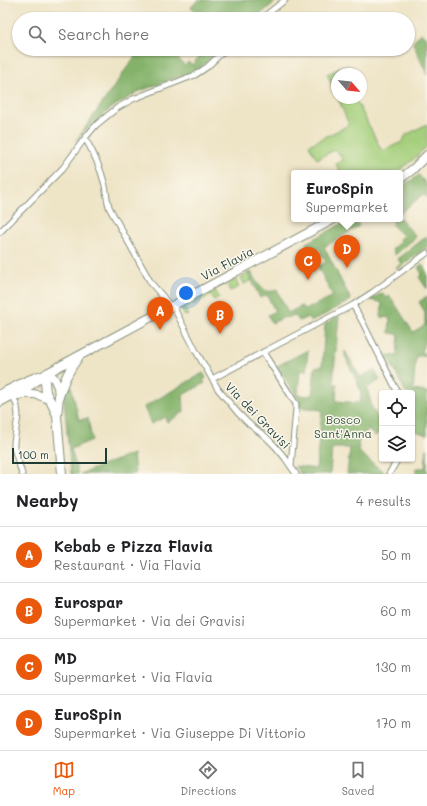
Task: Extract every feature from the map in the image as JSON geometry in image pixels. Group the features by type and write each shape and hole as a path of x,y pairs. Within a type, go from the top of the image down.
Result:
{"main road":[{"path":"403,176 427,155"},
{"name":"Via Flavia","path":"0,394 80,356 328,222"},
{"path":"62,474 57,416 59,396 70,368 80,356"},
{"name":"Via Flavia","path":"0,402 31,385 47,373"},
{"path":"57,416 46,392 45,383 47,373 54,378 58,387 59,396"},
{"path":"13,396 37,394 50,400"}],"street":[{"path":"270,12 285,0"},
{"path":"0,232 63,168 85,138 96,126 117,108 133,99 195,75 207,67 219,56"},
{"name":"Via dei Gravisi","path":"85,138 99,165 107,190 110,209 151,283 171,307 218,389 238,413 270,441 296,474"},
{"path":"212,379 352,305 373,292 427,253"},
{"path":"352,305 362,321 396,390"},
{"path":"264,352 296,404 291,466"},
{"path":"13,396 17,406 18,416 14,448 22,474"},
{"path":"389,474 396,462"}],"green space":[{"path":"198,0 277,0 263,12 196,12 191,7"},
{"path":"420,33 427,38 427,75 415,48 415,40"},
{"path":"135,56 176,56 185,66 188,62 192,65 200,56 213,56 197,70 140,91 111,108 93,123 76,141"},
{"path":"331,72 331,83 327,74"},
{"path":"340,104 358,104 382,151 402,142 406,135 427,124 427,146 400,170 339,170 336,164 343,160 336,149 317,159 309,145 349,125"},
{"path":"419,175 427,185 427,198 424,194 403,211 403,186"},
{"path":"345,222 357,222 359,226 324,247 351,300 311,322 308,317 299,321 295,315 285,317 272,323 268,315 275,311 267,295 260,298 248,273 251,272 264,289 268,291 277,290 288,313 302,306 305,310 333,296 318,267 326,262 319,248 310,252 306,243"},
{"path":"403,222 416,237 395,255 392,250 403,235 392,225 394,223"},
{"path":"427,236 427,247 397,269 396,268 401,264 398,259"},
{"path":"422,264 427,273 427,289 419,277 422,274 418,267"},
{"path":"248,273 252,280 244,284 241,277"},
{"path":"236,279 239,287 230,291 227,284"},
{"path":"215,290 219,297 214,300 211,295 185,309 188,315 185,316 180,308"},
{"path":"382,293 386,298 390,296 413,332 425,325 425,312 419,302 427,296 427,339 423,345 422,351 425,356 416,356 413,390 404,390 387,355 397,356 399,335 389,333 390,318 381,317 382,304 380,302 370,300"},
{"name":"Bosco Sant'Anna","path":"339,316 333,383 337,384 336,401 360,403 361,391 345,356 345,351 360,377 374,370 380,380 367,388 372,408 379,420 379,433 375,436 368,430 358,443 360,453 386,474 347,474 350,448 332,448 330,474 300,474 295,466 316,469 322,410 299,407 299,400 277,366 308,350 306,371 300,370 298,395 312,396 315,367 322,367 325,324"},
{"path":"203,373 206,378 203,380 205,383 183,395 184,412 167,422 165,417 151,424 144,407"},
{"path":"71,386 79,420 88,418 92,440 71,449 78,474 71,474 64,399 65,389"},
{"path":"415,390 427,392 427,435 415,431"},
{"path":"427,448 427,474 416,474 416,468 425,468"},
{"path":"133,454 135,474 80,474"}],"place":[{"name":"EuroSpin","path":"347,268"},
{"name":"MD","path":"308,280"},
{"name":"Kebab e Pizza Flavia","path":"160,330"},
{"name":"Eurospar","path":"220,334"}]}
